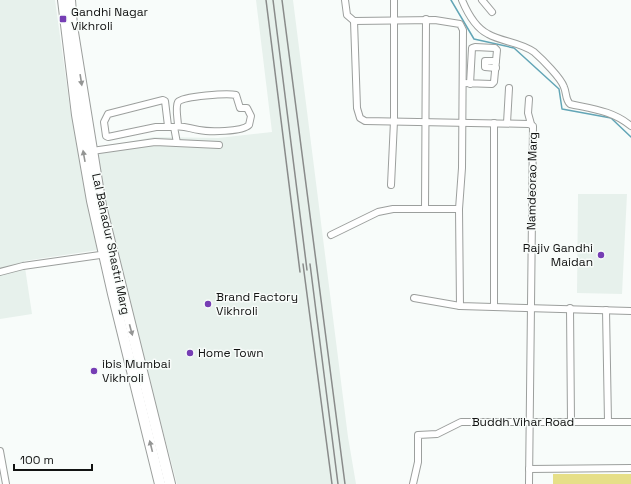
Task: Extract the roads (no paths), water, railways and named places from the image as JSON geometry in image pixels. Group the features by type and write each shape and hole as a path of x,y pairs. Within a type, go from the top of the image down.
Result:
{"main road":[{"name":"Lal Bahadur Shastri Marg","path":"63,0 92,151 108,254"},
{"name":"Lal Bahadur Shastri Marg","path":"70,0 69,27 79,130 92,201 108,254 133,356 160,484"},
{"name":"Lal Bahadur Shastri Marg","path":"133,356 170,484"}],"street":[{"name":"Namdeorao Marg","path":"345,0 347,15 354,21 358,114 360,118 365,121 531,124 533,129 529,484"},
{"path":"391,185 394,121 394,0"},
{"path":"462,0 478,26 488,34 517,44 533,52 561,82 564,87 567,100 570,104 608,111 620,117 631,126"},
{"path":"482,0 492,12"},
{"path":"354,21 394,19 426,20 460,24 463,30 461,122 462,168 459,209 460,306"},
{"path":"425,209 426,20"},
{"path":"463,83 470,84 492,84 494,82 497,50 495,48 472,48 470,84"},
{"path":"496,61 486,60 484,66 496,68"},
{"path":"507,124 509,88"},
{"path":"173,126 177,104 180,100 188,97 236,95 240,108 248,108 251,116 249,125 243,129 211,131 173,126 108,137 106,136 105,119 108,114 163,100 165,101 173,126 177,142"},
{"path":"529,99 528,113 531,124"},
{"path":"494,123 494,306"},
{"path":"92,151 155,142 219,145"},
{"path":"331,235 378,212 393,209 459,209"},
{"path":"0,272 23,266 108,254"},
{"path":"414,298 460,306 631,310"},
{"path":"570,308 571,422"},
{"path":"606,310 608,422"},
{"name":"Buddh Vihar Road","path":"413,484 418,462 418,435 437,434 461,422 631,422"},
{"path":"0,450 6,484"},
{"path":"529,469 631,468"}],"waterway":[{"path":"451,0 474,39 514,48 559,89 562,109 611,118 631,137"}],"railway":[{"path":"266,0 300,272"},
{"path":"273,0 307,270"},
{"path":"282,0 345,484"},
{"path":"303,264 332,484"},
{"path":"310,264 338,484"}],"place":[{"name":"Gandhi Nagar Vikhroli","path":"63,19"},
{"name":"Rajiv Gandhi Maidan","path":"601,255"},
{"name":"Brand Factory Vikhroli","path":"208,304"},
{"name":"Home Town","path":"190,353"},
{"name":"ibis Mumbai Vikhroli","path":"94,371"}]}
